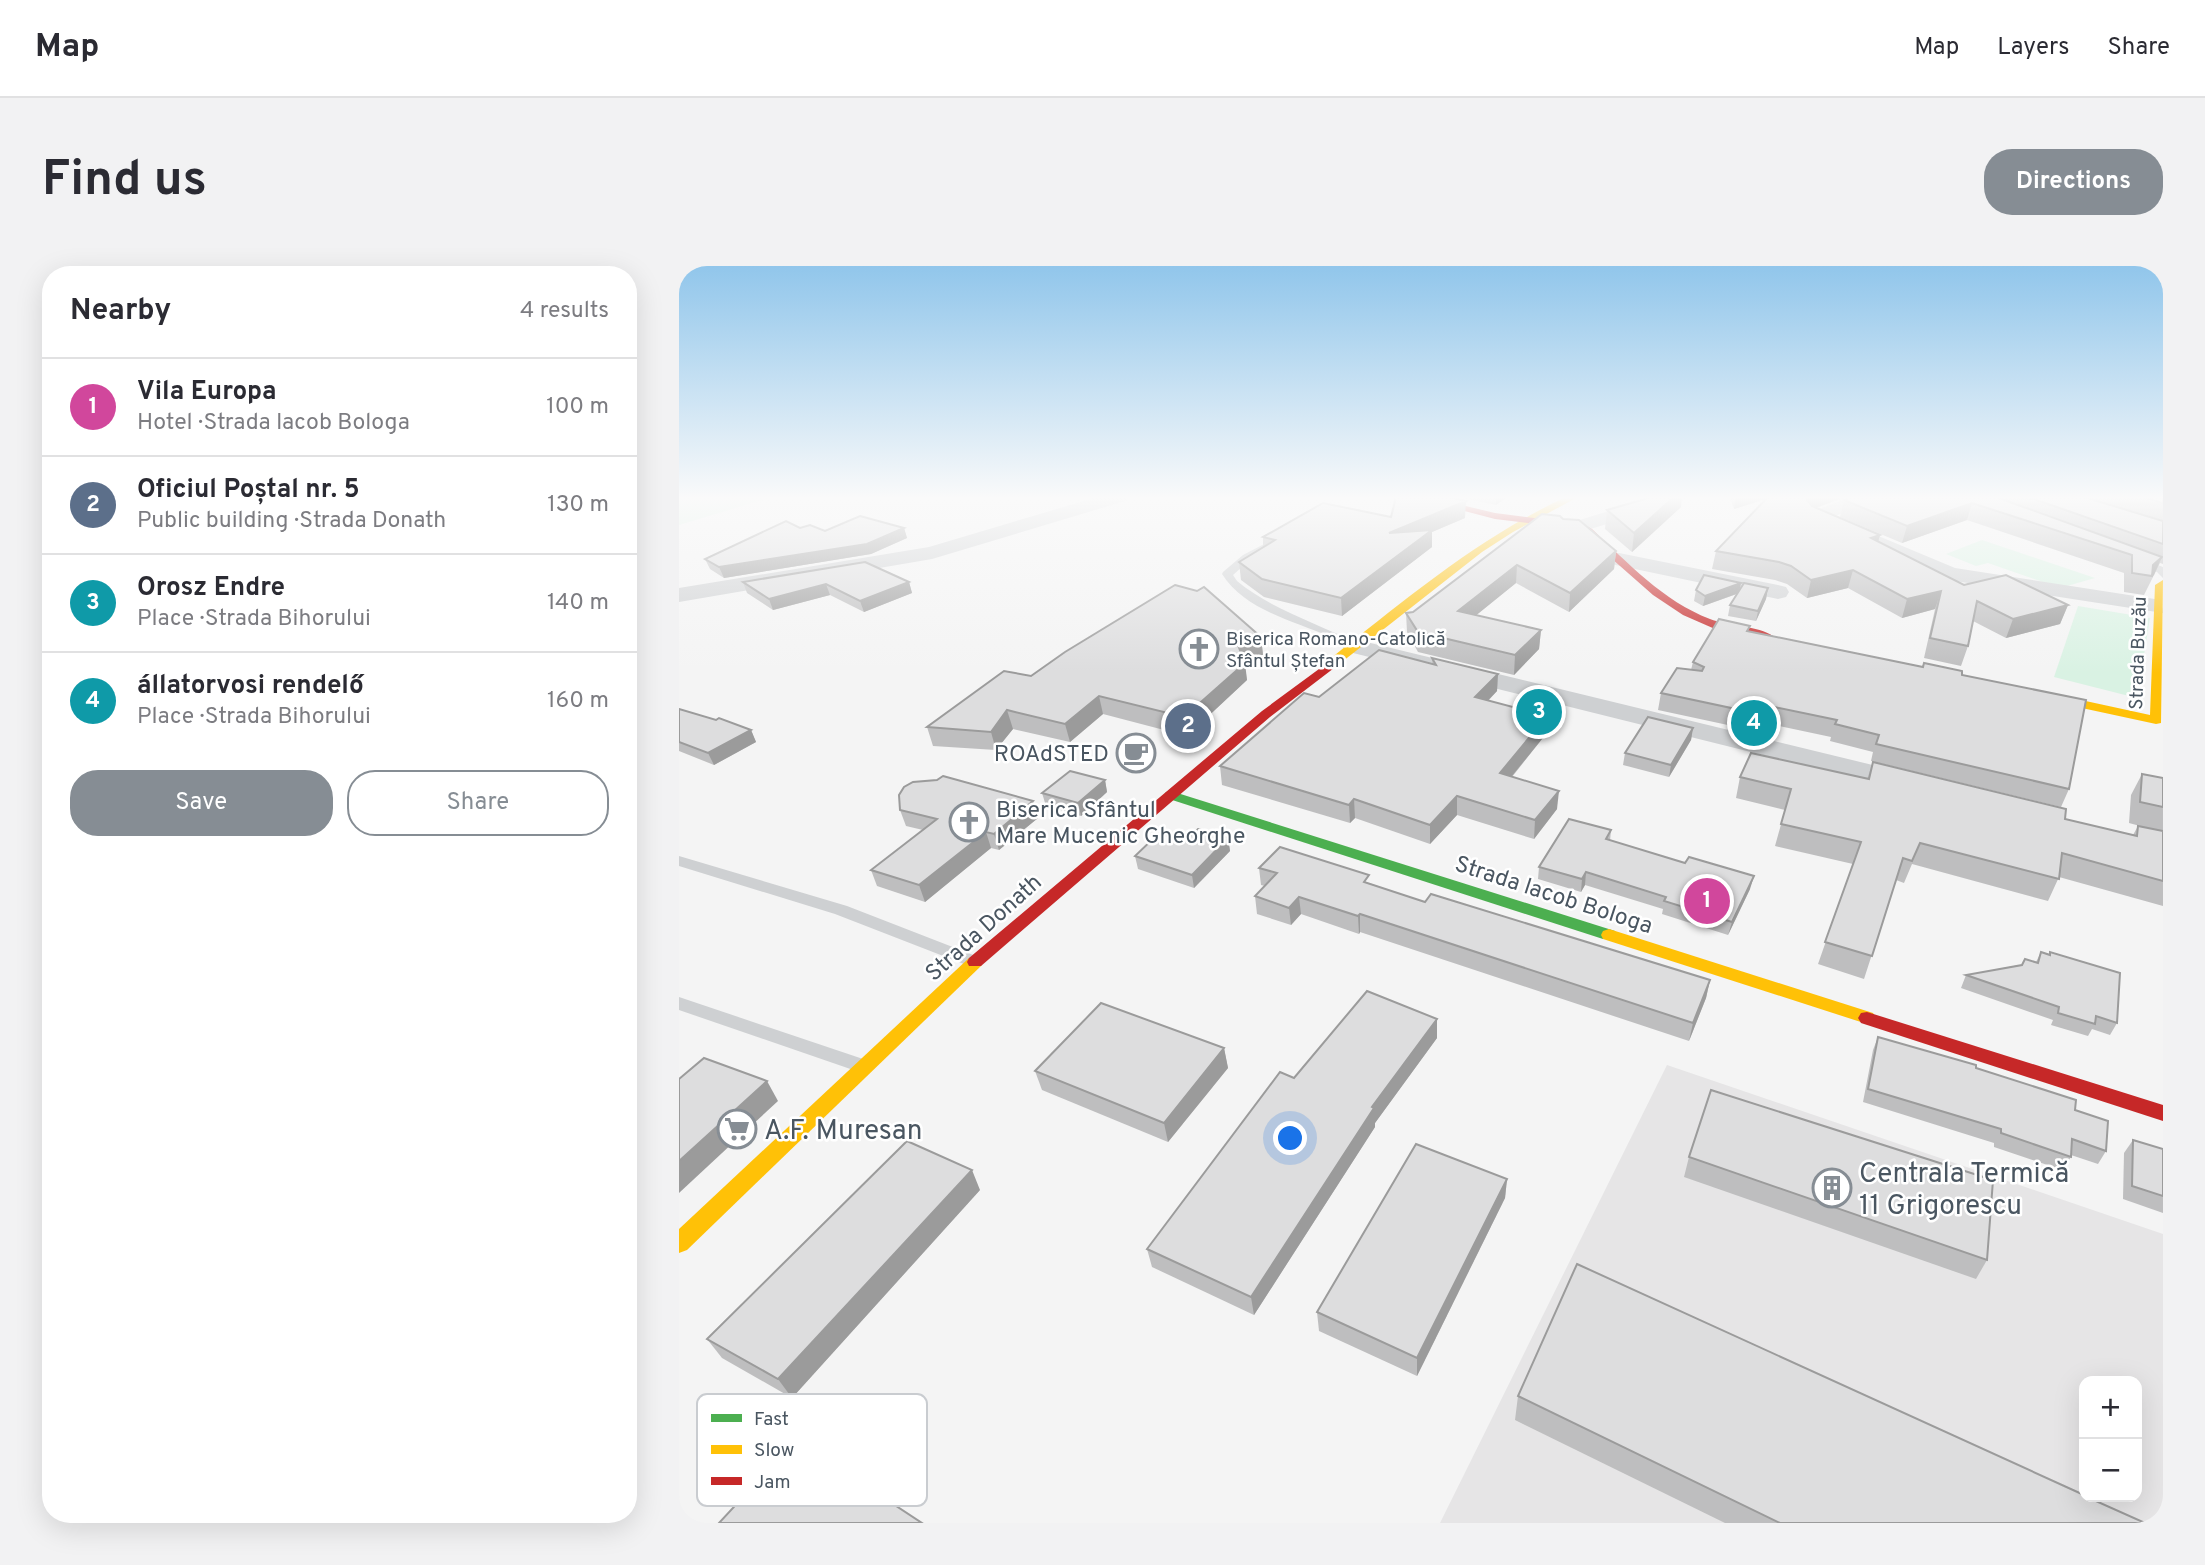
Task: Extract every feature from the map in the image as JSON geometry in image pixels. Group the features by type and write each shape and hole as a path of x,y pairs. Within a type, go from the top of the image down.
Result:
{"street":[{"path":"679,595 922,556"},
{"name":"Strada Donath","path":"679,1243 975,962 1266,713 1470,556"},
{"path":"1615,556 1689,614 1723,627 1777,639"},
{"path":"1907,556 1950,574 2161,607"},
{"path":"1619,559 1778,592"},
{"name":"Strada Buzău","path":"2021,691 2156,720 2160,585 2163,583"},
{"path":"1354,646 1935,788"},
{"name":"Strada Iacob Bologa","path":"1171,795 2163,1113"}],"lane":[{"path":"1250,556 1227,574 1230,583 1265,604 1354,646"},
{"path":"2127,557 2161,570 2163,575"},
{"path":"679,861 841,910 975,962"},
{"path":"679,1003 865,1067"}],"shaded area":[{"path":"1667,1065 2163,1234 2163,1523 1440,1523"}],"green space":[{"path":"1950,556 2029,556 2095,578 2060,588 1988,563 1976,566"},
{"path":"2078,606 2150,618 2137,698 2054,677"}],"building":[{"path":"712,556 792,556 719,567 705,559"},
{"path":"1249,556 1398,556 1341,598 1262,579 1239,562"},
{"path":"1487,556 1611,556 1570,593 1517,565 1458,611 1541,630 1515,655 1418,632 1406,613 1413,612"},
{"path":"1743,556 1906,556 1964,585 2006,575 2068,605 2013,619 1977,601 1968,646 1930,638 1941,591 1907,599 1853,570 1811,580 1791,566"},
{"path":"2132,556 2162,557 2153,565 2152,576 2132,573"},
{"path":"865,562 909,582 860,601 826,584 769,599 743,582"},
{"path":"1704,575 1741,583 1705,596 1696,590"},
{"path":"1744,583 1768,588 1758,611 1730,605"},
{"path":"1175,585 1197,591 1204,587 1261,637 1236,640 1245,663 1184,717 1099,696 1065,724 1007,710 991,732 927,727 1004,671 1031,676 1065,652"},
{"path":"1719,619 1750,626 1747,631 1923,667 1924,663 1962,671 1962,675 2086,700 2069,789 1876,744 1879,735 1835,724 1837,720 1774,707 1769,716 1661,693 1677,668 1702,671 1704,667 1693,662"},
{"path":"1379,650 1436,665 1432,658 1498,674 1475,697 1547,716 1500,773 1559,791 1535,820 1457,796 1430,825 1354,799 1349,805 1220,766 1304,693 1319,697"},
{"path":"679,709 716,720 719,718 751,730 708,753 679,742"},
{"path":"1648,717 1693,728 1671,765 1625,753"},
{"path":"1751,753 1869,779 1873,762 2066,809 2065,819 2137,836 2138,826 2163,831 2163,881 2062,853 2059,879 1920,843 1912,861 1903,858 1872,956 1825,942 1861,842 1781,824 1791,789 1740,777"},
{"path":"1070,771 1105,780 1078,803 1042,793"},
{"path":"2142,774 2163,778 2163,807 2140,802"},
{"path":"943,776 1033,801 994,834 986,832 919,885 871,870 937,819 900,810 899,795 904,787 913,782 937,780"},
{"path":"1569,819 1611,830 1606,839 1685,863 1689,857 1754,876 1732,922 1664,901 1666,897 1586,872 1582,879 1539,867"},
{"path":"1198,829 1228,838 1192,875 1135,856 1158,834 1187,839"},
{"path":"1280,847 1369,875 1364,882 1425,902 1431,894 1710,980 1693,1023 1360,914 1358,916 1299,897 1289,908 1255,896 1277,873 1259,868"},
{"path":"2041,952 2050,955 2050,952 2120,973 2117,1023 2096,1016 2095,1024 2058,1013 2059,1007 1966,975 2022,965 2025,959 2038,963"},
{"path":"1367,991 1437,1019 1372,1107 1374,1108 1251,1297 1147,1249 1280,1072 1294,1078"},
{"path":"1101,1003 1224,1048 1164,1123 1035,1071"},
{"path":"1878,1037 1976,1065 1976,1068 2076,1100 2075,1110 2108,1121 2106,1151 2072,1139 2071,1157 2001,1133 2001,1129 1868,1089"},
{"path":"704,1058 767,1081 679,1161 679,1079"},
{"name":"Centrala Termică 11 Grigorescu","path":"1711,1090 1993,1180 1987,1260 1689,1157"},
{"path":"2133,1140 2163,1149 2163,1196 2132,1186"},
{"path":"907,1141 972,1170 778,1379 707,1339"},
{"path":"1416,1144 1507,1179 1417,1358 1317,1312"},
{"path":"1577,1264 2079,1493 2079,1502 2098,1502 2145,1523 1780,1523 1518,1396"},
{"path":"735,1506 896,1506 922,1523 719,1523"}],"traffic: fast":[{"path":"1171,795 1609,935"}],"traffic: slow":[{"path":"1334,662 1471,556"},
{"path":"2035,694 2156,720 2160,585 2163,583"},
{"path":"1609,935 1867,1018"},
{"path":"679,1243 975,962"}],"traffic: jam":[{"path":"1615,556 1657,593 1687,613 1719,626 1767,636"},
{"path":"975,962 1266,714 1334,662"},
{"path":"1867,1018 2163,1113"}],"place":[{"name":"Biserica Romano-Catolică Sfântul Ștefan","path":"1199,649"},
{"name":"Orosz Endre","path":"1539,712"},
{"name":"állatorvosi rendelő","path":"1754,723"},
{"name":"Oficiul Poștal nr. 5","path":"1188,726"},
{"name":"ROAdSTED","path":"1136,753"},
{"name":"Biserica Sfântul Mare Mucenic Gheorghe","path":"969,822"},
{"name":"Vila Europa","path":"1707,901"},
{"name":"A.F. Muresan","path":"737,1129"},
{"name":"Centrala Termică 11 Grigorescu","path":"1832,1188"}]}
